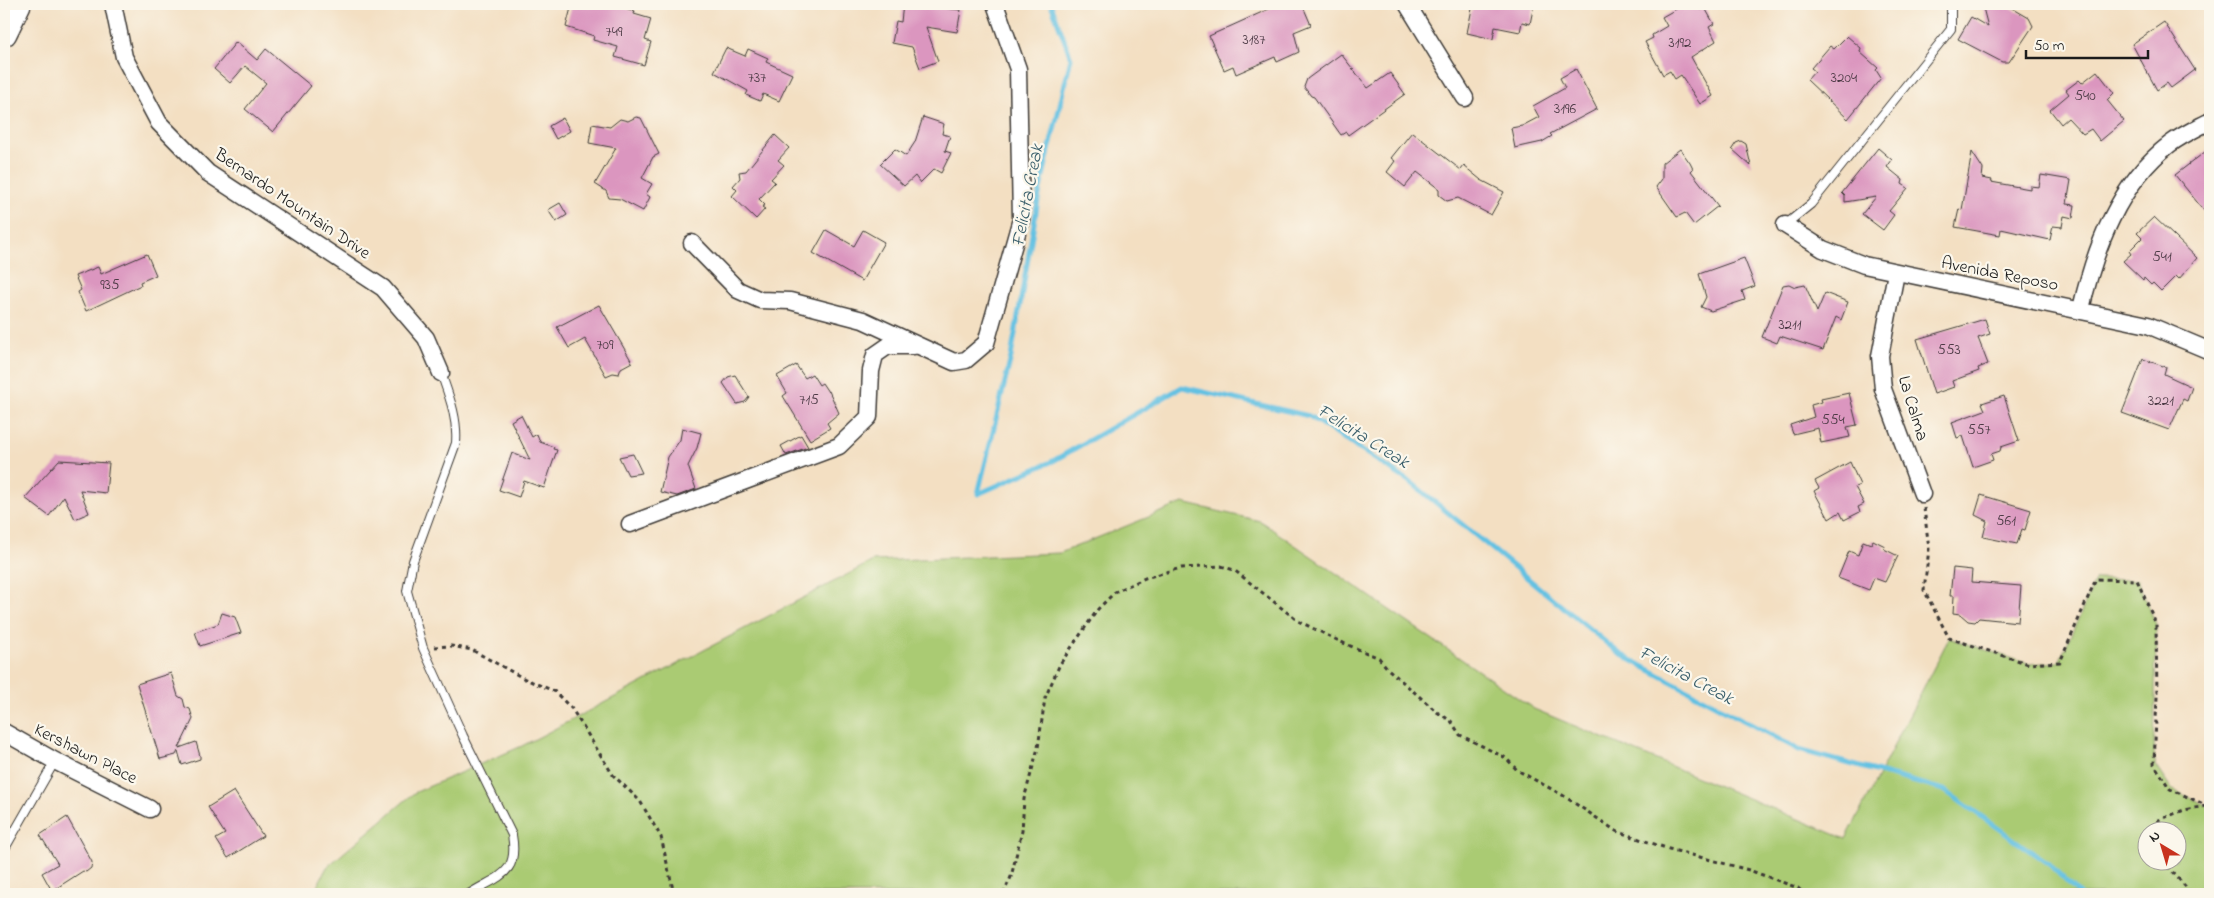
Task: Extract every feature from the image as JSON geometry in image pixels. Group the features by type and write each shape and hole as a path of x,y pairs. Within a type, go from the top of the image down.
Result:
{"main road":[{"path":"4,33 18,4"}],"street":[{"name":"Bernardo Mountain Drive","path":"114,4 124,57 159,122 208,173 383,288 426,338 441,373"},
{"path":"692,243 738,290 760,300 790,301 863,320 954,362 966,360 986,343 1021,219 1018,69 995,4"},
{"path":"1407,4 1465,98"},
{"path":"2081,309 2088,279 2120,199 2134,179 2170,144 2210,121"},
{"name":"Avenida Reposo","path":"1785,226 1823,249 1864,265 2081,309 2148,325 2210,351"},
{"name":"La Calma","path":"1896,273 1880,356 1884,389 1922,494"},
{"path":"630,524 839,446 869,417 871,371 874,355 888,346 919,346"},
{"name":"Kershawn Place","path":"4,732 55,761 150,809"}],"lane":[{"path":"1785,226 1811,204 1951,29 1951,8"},
{"path":"441,373 457,426 456,443 412,561 407,591 424,648 463,736 512,835 514,860 511,868 469,894"},
{"path":"4,850 55,761"}],"path":[{"path":"1922,494 1929,549 1924,590 1949,638 2029,664 2060,662 2096,579 2136,580 2156,624 2157,697 2154,764 2170,789 2208,806"},
{"path":"1003,894 1011,877 1022,831 1024,799 1038,748 1045,698 1060,664 1098,609 1115,592 1145,578 1181,568 1221,566 1234,570 1298,620 1341,642 1379,658 1388,669 1436,712 1450,721 1460,735 1506,758 1517,770 1564,796 1616,831 1669,849 1749,870 1798,888 1804,894"},
{"path":"424,648 450,646 472,650 525,679 554,691 572,708 613,775 640,801 661,837 674,894"},
{"path":"2159,820 2184,810 2208,806"},
{"path":"2171,870 2192,894"}],"green space":[{"path":"1183,503 1260,521 1534,709 1846,839 1949,638 2029,664 2059,662 2096,579 2137,580 2156,624 2154,764 2171,789 2210,807 2210,894 313,894 327,867 414,793 522,746 873,561 1060,553"}],"building":[{"path":"572,4 611,4 635,11 634,14 651,19 645,40 651,42 644,65 615,57 618,47 593,40 594,36 566,27"},
{"path":"903,4 961,10 957,32 926,27 938,61 920,68 912,47 892,43 896,21 901,22"},
{"path":"1280,4 1302,4 1311,25 1294,32 1299,52 1277,62 1275,57 1236,74 1233,66 1224,70 1209,36"},
{"path":"1473,4 1534,4 1530,24 1522,22 1520,32 1495,27 1493,39 1467,33"},
{"path":"1685,4 1698,4 1701,10 1705,8 1714,24 1709,27 1716,41 1691,57 1713,96 1700,104 1681,75 1675,79 1670,71 1663,75 1645,42 1653,38 1652,35 1667,26 1662,17"},
{"path":"1982,4 2005,4 2029,18 2033,26 2009,62 2002,62 1958,39 1971,17 1988,27"},
{"path":"2164,22 2195,70 2171,88 2167,83 2157,90 2132,44"},
{"path":"1847,36 1861,48 1860,52 1878,68 1876,70 1881,78 1848,119 1807,80 1815,71 1811,68 1830,46 1834,49"},
{"path":"236,42 257,60 266,49 311,86 273,132 245,109 266,83 245,66 230,83 214,69"},
{"path":"726,48 745,56 748,49 768,58 766,62 792,74 779,101 763,94 760,101 746,95 748,91 714,72"},
{"path":"1341,54 1368,88 1390,73 1405,94 1348,135 1346,132 1341,135 1314,97 1304,87 1307,79"},
{"path":"1576,69 1597,109 1550,134 1552,136 1542,142 1515,148 1511,128 1522,126 1539,117 1533,106 1565,88 1560,78"},
{"path":"2097,71 2114,93 2107,100 2124,121 2100,141 2091,129 2083,134 2068,118 2061,124 2050,110 2069,94 2066,90 2079,80 2082,83"},
{"path":"636,117 641,118 659,154 653,157 642,178 652,184 646,194 650,197 643,211 620,199 609,198 606,191 595,184 616,148 589,143 592,124 610,127 620,119 628,121"},
{"path":"923,117 944,124 942,134 950,136 945,151 951,153 941,173 934,169 920,183 915,176 904,186 880,164 895,149 906,156 915,142"},
{"path":"563,118 570,131 556,139 549,126"},
{"path":"1412,132 1461,170 1464,166 1481,180 1504,192 1491,215 1458,198 1447,201 1439,195 1439,189 1417,172 1405,187 1387,172 1395,161 1391,158"},
{"path":"775,135 789,148 778,160 784,165 771,179 775,182 759,199 765,205 762,207 765,209 756,219 732,196 737,190 733,186 740,178 739,172 746,171"},
{"path":"1741,141 1746,144 1751,166 1732,149 1736,143"},
{"path":"1878,148 1892,160 1887,167 1903,180 1902,184 1908,188 1889,211 1894,215 1883,230 1862,214 1876,197 1845,202 1845,196 1842,193"},
{"path":"2210,148 2210,218 2175,175"},
{"path":"1680,149 1693,169 1691,171 1718,206 1694,225 1685,213 1677,217 1656,187 1662,179 1662,163"},
{"path":"1972,152 1983,169 1982,178 1992,180 1991,182 2030,189 2030,186 2039,187 2041,175 2071,180 2067,204 2075,205 2073,218 2064,216 2062,227 2053,226 2050,240 2001,229 2000,235 1955,227 1959,209 1962,210"},
{"path":"560,203 567,215 556,222 548,210"},
{"path":"2154,217 2197,258 2179,279 2176,276 2161,291 2153,283 2151,285 2144,278 2143,280 2123,261 2131,254 2129,251 2142,238 2137,233"},
{"path":"826,230 854,246 863,230 884,242 862,281 813,253"},
{"path":"147,254 156,275 140,282 141,285 86,311 78,292 81,290 75,276 98,267 101,274"},
{"path":"1744,258 1755,286 1742,291 1745,300 1711,311 1701,307 1706,297 1699,274"},
{"path":"1789,284 1795,287 1805,285 1817,312 1825,293 1848,302 1841,320 1836,317 1823,350 1780,336 1777,343 1762,337 1783,285"},
{"path":"599,305 632,362 621,368 619,374 613,373 606,376 585,339 569,348 557,327"},
{"path":"1985,319 1990,334 1978,338 1988,364 1978,368 1979,371 1952,381 1954,387 1934,394 1917,339"},
{"path":"2143,359 2166,367 2164,374 2192,387 2187,401 2183,399 2169,430 2122,413"},
{"path":"796,365 805,378 812,374 819,385 822,383 829,391 839,413 827,423 830,428 810,440 783,396 787,393 777,376"},
{"path":"735,375 749,397 745,402 737,404 723,383 728,377"},
{"path":"1849,393 1857,425 1847,427 1850,437 1821,443 1818,428 1793,434 1790,425 1814,417 1811,405 1822,402 1821,399"},
{"path":"2004,396 2019,441 2001,447 2000,451 1991,454 1993,460 1973,467 1963,436 1957,438 1952,422 1985,410 1982,403"},
{"path":"521,415 532,437 537,434 540,442 557,450 544,488 524,481 519,497 499,490 512,453 530,460 511,421"},
{"path":"682,428 701,433 697,448 688,466 696,489 677,496 660,492 668,457 680,440"},
{"path":"801,435 808,447 786,455 781,446"},
{"path":"633,454 642,473 628,475 619,457"},
{"path":"59,460 109,463 106,493 80,490 89,513 75,519 64,496 49,516 25,498"},
{"path":"1850,462 1860,485 1855,487 1864,504 1858,507 1860,512 1844,520 1840,512 1829,519 1814,491 1819,488 1815,481"},
{"path":"1981,495 2031,510 2025,530 2022,529 2017,544 1983,537 1987,521 1975,515"},
{"path":"1873,540 1885,546 1884,549 1898,556 1885,582 1874,578 1869,590 1838,578 1849,551 1858,555 1863,541 1871,544"},
{"path":"1953,568 1972,570 1971,582 2021,586 2018,622 1979,618 1975,622 1968,621 1960,614 1953,613 1954,596 1950,596"},
{"path":"222,613 235,617 241,633 200,646 195,632 218,624"},
{"path":"171,673 178,696 183,699 185,707 190,709 193,719 179,748 196,742 200,756 200,759 182,765 178,751 176,755 160,759 137,684"},
{"path":"234,791 263,836 228,858 216,839 225,834 208,807"},
{"path":"67,817 92,862 91,868 52,891 42,873 58,864 40,835"}],"waterway":[{"name":"Felicita Creak","path":"1051,4 1071,58 1040,189 1011,357 978,494 1053,461 1182,387 1309,416 1413,484 1620,654 1799,750 1944,790 2050,865 2079,894"}]}
